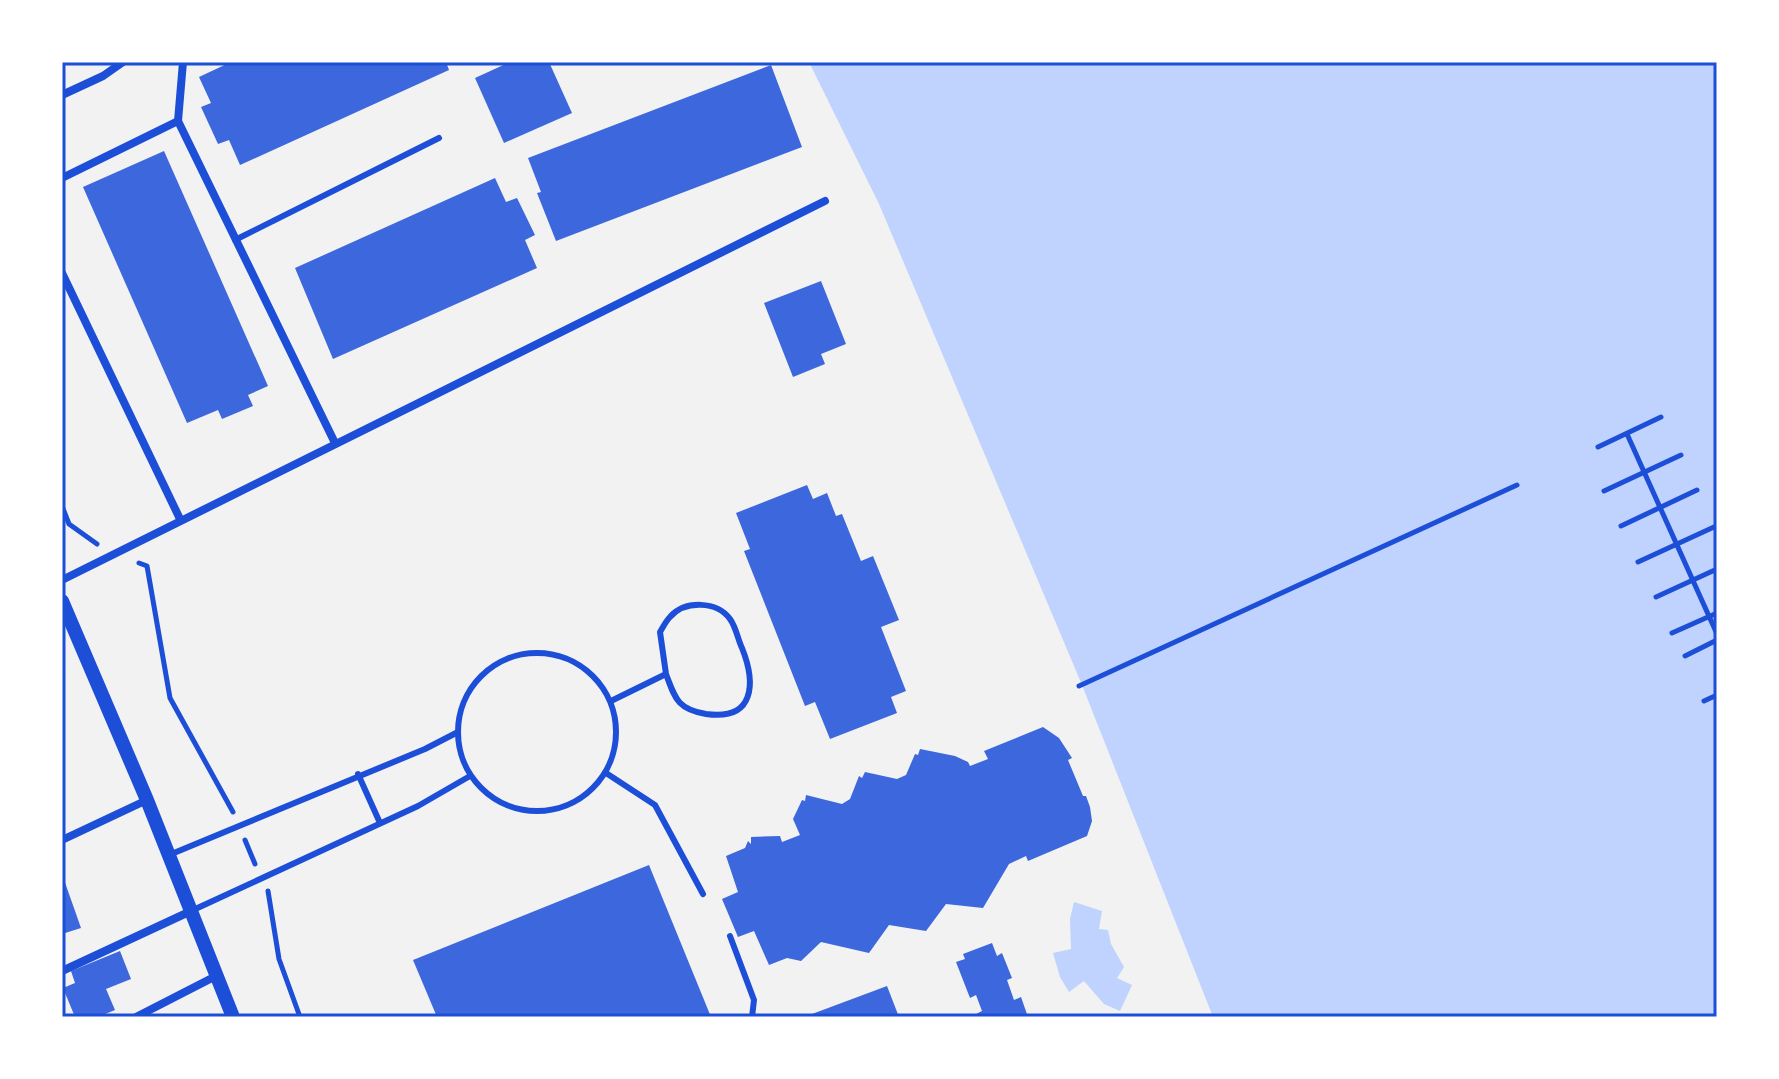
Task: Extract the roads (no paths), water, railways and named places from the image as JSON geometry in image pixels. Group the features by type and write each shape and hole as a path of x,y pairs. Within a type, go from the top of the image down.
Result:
{"street":[{"path":"62,95 103,76 123,62"},
{"path":"183,62 178,121 335,443"},
{"path":"62,178 178,121"},
{"path":"62,580 825,201"},
{"path":"62,273 180,519"},
{"path":"62,601 147,800 233,1017"},
{"path":"62,840 147,800"},
{"path":"62,971 191,911"},
{"path":"136,1017 216,976"}],"lane":[{"path":"235,240 439,138"},
{"path":"693,604 714,607 730,619 750,668 751,688 743,705 729,715 693,712 677,702 666,674 660,632 671,614 693,604"},
{"path":"525,653 551,653 576,662 597,679 611,701 618,726 616,750 606,773 588,794 565,807 539,811 513,808 489,796 470,776 460,752 458,732 464,700 478,678 499,661 525,653"},
{"path":"611,701 666,674"},
{"path":"169,855 358,774 425,749 458,732"},
{"path":"606,773 655,805 703,894"},
{"path":"358,774 380,823"},
{"path":"191,911 418,806 470,776"},
{"path":"730,936 754,1000 752,1017"}],"water":[{"path":"809,62 1717,62 1717,1017 1213,1017 1082,685 879,204"},
{"path":"1074,902 1102,911 1099,929 1108,930 1111,944 1124,967 1117,978 1132,985 1120,1011 1104,1004 1084,981 1069,992 1060,977 1053,953 1071,949 1070,919"}]}
